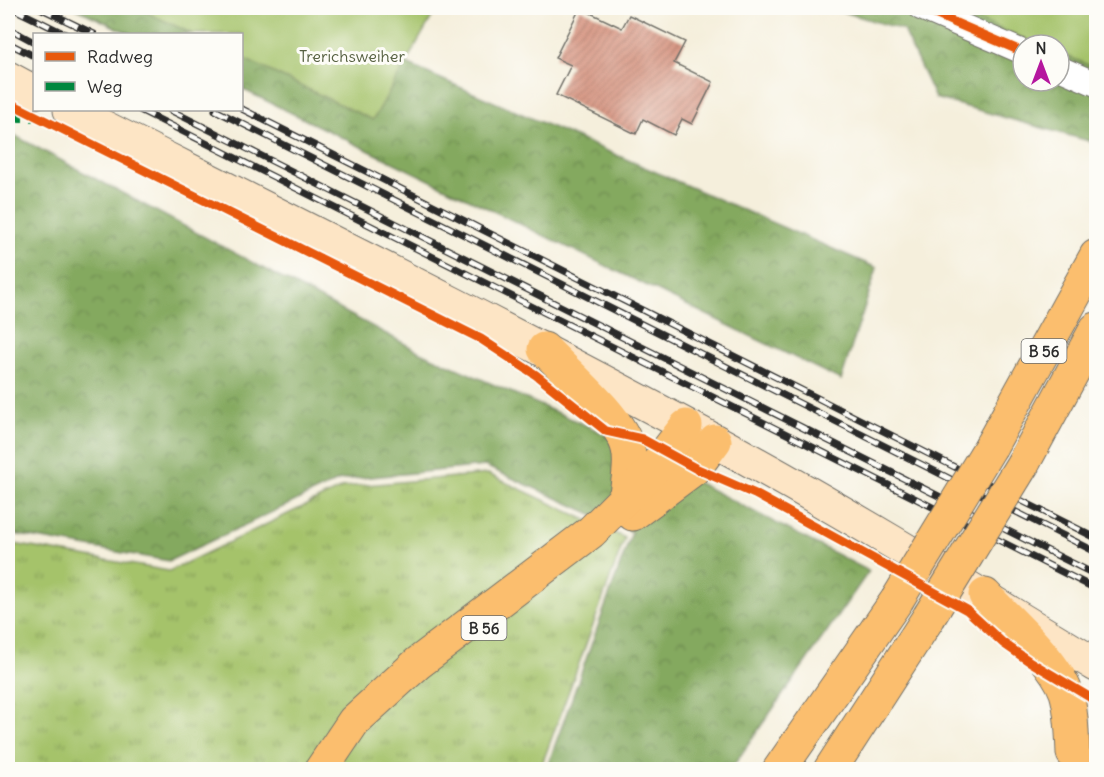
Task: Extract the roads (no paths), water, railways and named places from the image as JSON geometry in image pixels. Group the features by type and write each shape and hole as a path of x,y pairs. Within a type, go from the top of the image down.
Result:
{"highway":[{"name":"B 56","path":"779,770 897,600 991,446 1096,256"},
{"name":"B 56","path":"830,770 1023,462 1096,329"},
{"path":"544,349 607,412 621,433 628,448 630,468 625,500"},
{"path":"321,770 354,721 418,663 591,532 651,472 686,426"},
{"name":"B 56","path":"344,770 354,749 377,720 419,680 695,468 715,441"},
{"path":"985,595 1046,661 1065,691 1082,764"},
{"path":"1082,764 1096,710"}],"main road":[{"path":"8,78 33,91"},
{"path":"72,111 544,349 715,441 985,595 1096,665"}],"street":[{"path":"921,8 1011,47"},
{"path":"1071,73 1096,84"}],"railway":[{"path":"12,8 63,33"},
{"path":"40,8 92,33"},
{"path":"8,28 33,41"},
{"path":"8,43 33,56"},
{"path":"243,110 1096,538"},
{"path":"142,111 1096,589"},
{"path":"172,111 1096,575"},
{"path":"217,111 1096,552"}],"park label":[{"name":"Trerichsweiher","path":"352,56"}]}
